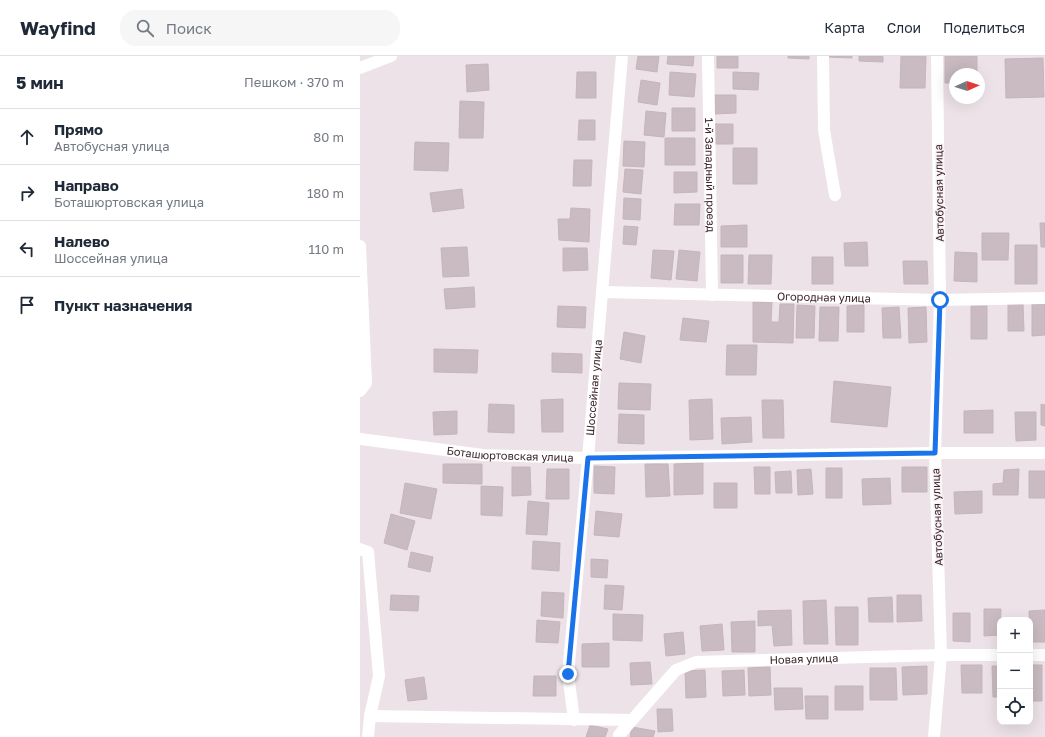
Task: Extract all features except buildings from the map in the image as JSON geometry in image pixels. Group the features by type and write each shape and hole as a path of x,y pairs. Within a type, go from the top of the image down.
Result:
{"street":[{"path":"360,68 392,56"},
{"name":"Шоссейная улица","path":"574,720 568,674 622,56"},
{"name":"1-й Западный проезд","path":"708,56 712,295"},
{"path":"823,56 824,130 835,195"},
{"name":"Автобусная улица","path":"934,737 941,655 935,453 940,300 937,56"},
{"path":"360,246 366,383 360,391"},
{"name":"Огородная улица","path":"602,292 940,300 1045,298"},
{"name":"Боташюртовская улица","path":"360,439 483,455 588,458 935,453 1045,453"},
{"path":"360,549 368,552 379,676 370,716 368,737"},
{"name":"Новая улица","path":"619,737 676,670 696,662 941,655 997,655"},
{"path":"1033,655 1045,655"},
{"path":"370,716 632,720"}],"route":[{"path":"568,674 588,458 935,453 940,300"}]}
